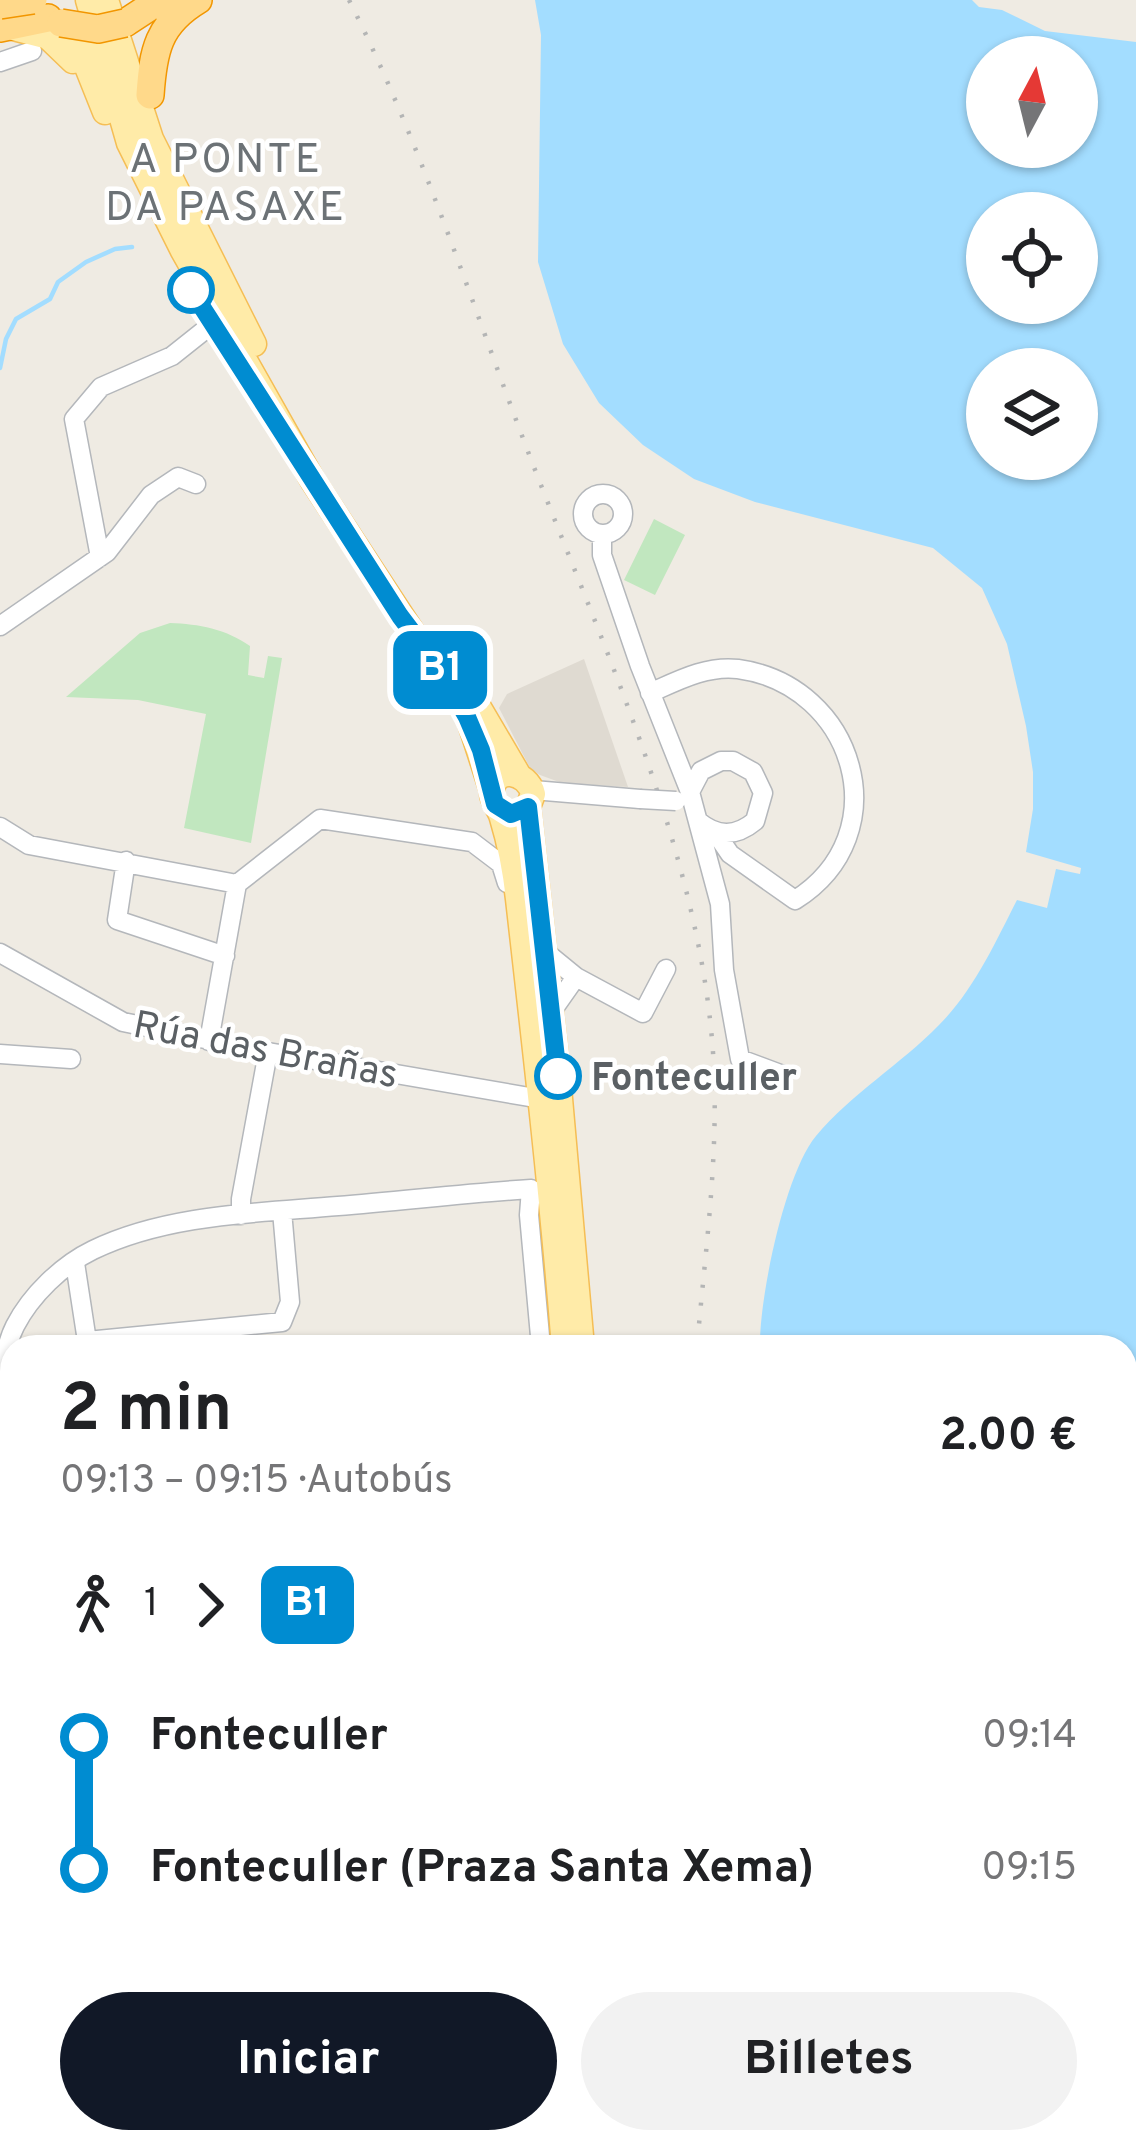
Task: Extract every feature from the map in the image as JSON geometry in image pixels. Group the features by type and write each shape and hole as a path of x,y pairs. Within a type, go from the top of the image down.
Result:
{"highway":[{"path":"3,20 44,10 81,29 184,0"},
{"path":"150,95 153,49 179,12 198,0"}],"main road":[{"path":"88,0 129,143 182,249 467,717 498,806 550,1014 581,1335"},
{"path":"106,0 151,139 226,286 285,420"},
{"path":"44,10 81,52 132,176 211,325 285,420"},
{"path":"142,11 150,95 220,248 226,286"},
{"path":"3,20 49,37 72,59 101,100"},
{"path":"405,611 472,696 526,790 547,1186 563,1335"},
{"path":"498,806 501,777 526,790"},
{"path":"498,806 514,814 526,790"}],"street":[{"path":"0,62 32,51"},
{"path":"100,557 74,419 101,387 172,356 211,325"},
{"path":"0,626 100,557 151,495 178,477 196,484"},
{"path":"602,534 602,555 694,810 720,904 724,970 740,1059 783,1075"},
{"path":"526,790 640,799 694,810 730,854 795,900 825,875 845,844 856,788 832,725 809,700 774,678 734,668 692,674 650,693"},
{"path":"209,1041 237,884 320,819 472,842 488,837 498,806"},
{"path":"0,827 29,845 237,884"},
{"path":"472,842 501,864 534,958 643,1013 666,969"},
{"path":"126,861 117,920 225,956"},
{"name":"Rúa das Brañas","path":"0,953 123,1022 544,1100"},
{"path":"550,1014 577,977"},
{"path":"217,1004 232,1045"},
{"path":"554,1045 544,1100 547,1186 569,1287 580,1304"},
{"path":"241,1215 268,1052"},
{"path":"0,1054 71,1059"},
{"path":"10,1335 22,1311 49,1281 91,1251 163,1226 547,1186"},
{"path":"541,1335 529,1215 547,1186"},
{"path":"149,1335 282,1322 290,1302 282,1211"},
{"path":"75,1263 86,1335"}],"shaded area":[{"path":"584,659 628,787 562,783 540,775 530,768 499,708 507,694"}],"green space":[{"path":"654,519 685,535 655,595 624,580"},
{"path":"170,623 212,628 250,646 248,675 264,678 268,656 282,658 251,843 184,828 206,714 138,700 66,697 140,633"}],"water":[{"path":"535,0 972,0 979,7 1002,10 1045,31 1086,36 966,36 966,168 1098,168 1098,37 1136,42 1136,1335 761,1335 784,1206 816,1136 924,1039 963,997 1017,900 1047,908 1056,869 1080,874 1081,868 1026,852 1033,772 1026,726 1007,644 982,588 933,548 755,502 694,479 643,445 599,403 563,344 538,262 541,35"}],"waterway":[{"path":"0,368 16,319 50,299 58,282 86,262 132,247"}],"railway":[{"path":"349,0 422,165 611,661 684,882 700,956 714,1069 712,1188 698,1335"}],"bus line":[{"name":"B1","path":"191,290 400,616 437,665 472,727 495,804 511,814 528,807 558,1076"}],"place":[{"name":"Fonteculler","path":"558,1076"}],"district":[{"name":"A PONTE DA PASAXE","path":"226,182"}]}
